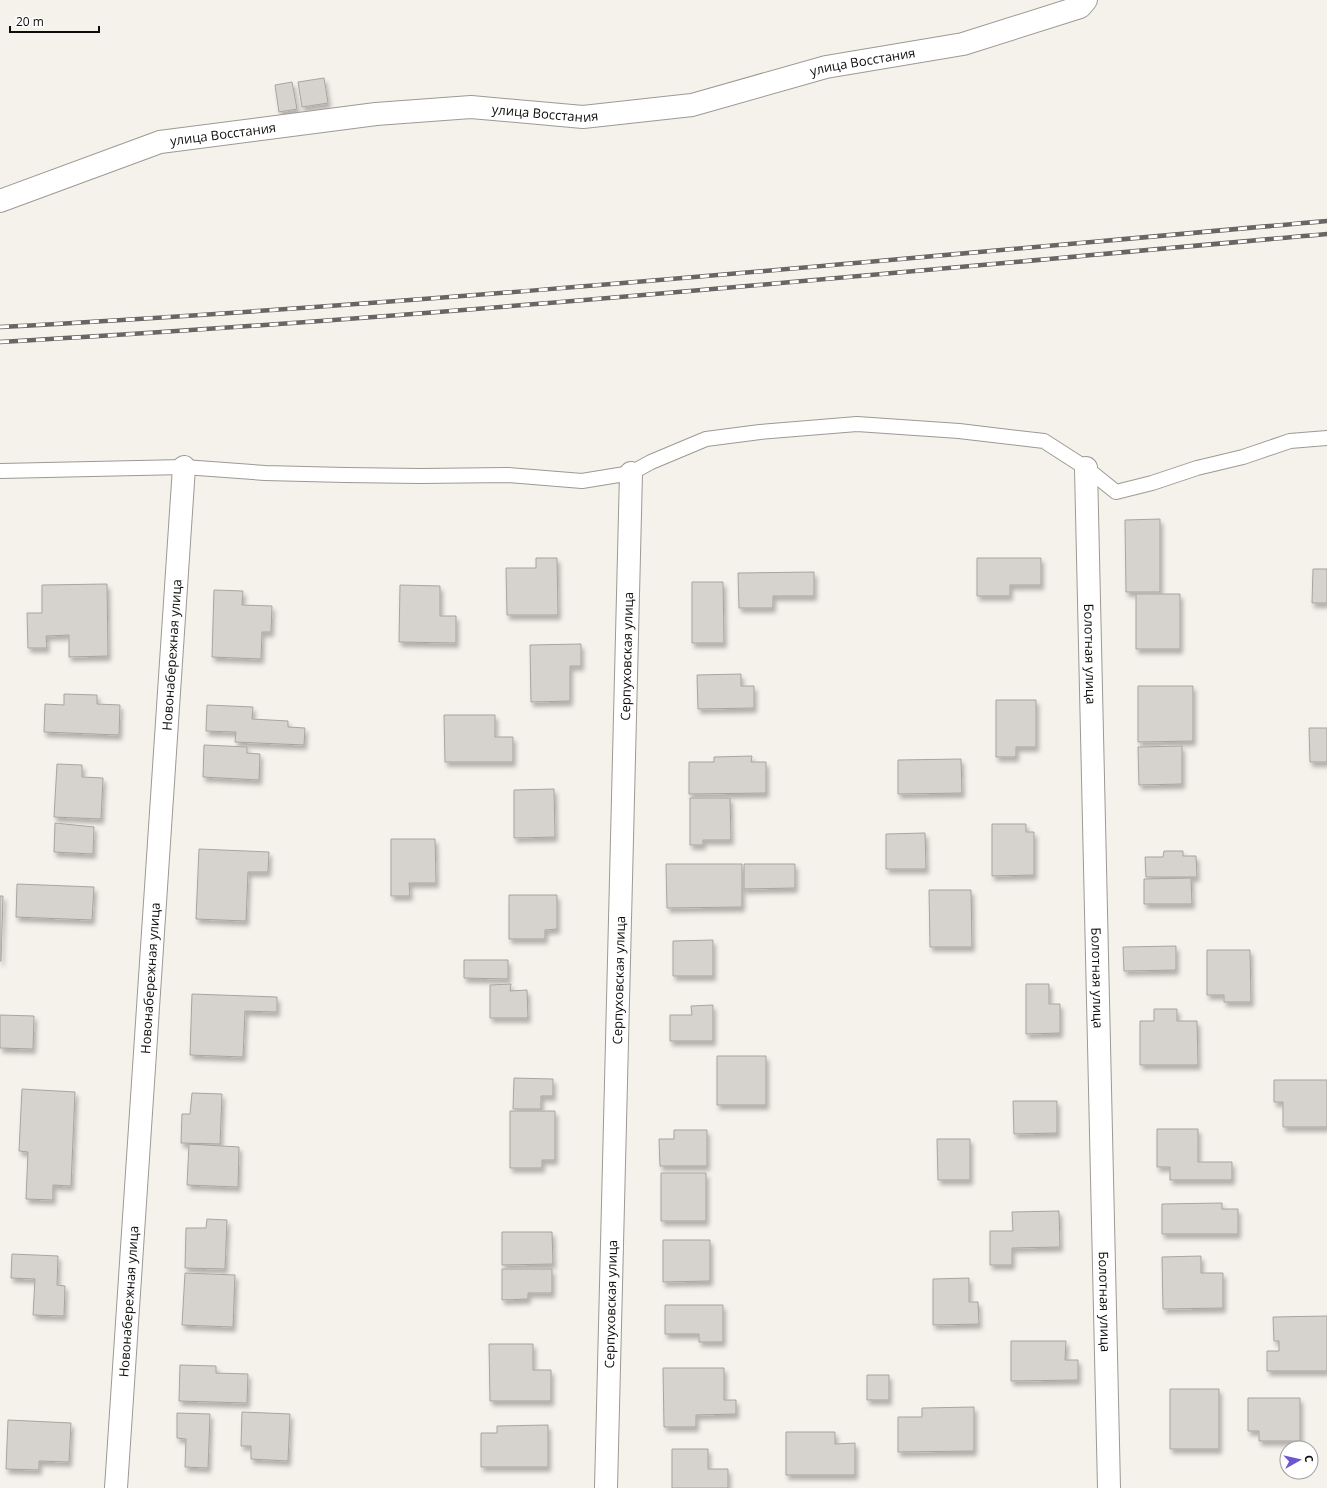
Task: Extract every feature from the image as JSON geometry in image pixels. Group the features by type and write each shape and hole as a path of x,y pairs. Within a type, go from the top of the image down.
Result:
{"street":[{"name":"улица Восстания","path":"0,201 160,142 392,113 471,107 583,116 692,105 826,67 963,44 1080,7 1086,0"},
{"name":"Новонабережная улица","path":"116,1488 184,467"},
{"name":"Болотная улица","path":"1086,468 1109,1488"},
{"name":"Серпуховская улица","path":"606,1488 630,473"}],"lane":[{"path":"0,472 184,467 265,473 352,475 508,475 582,481 630,473 651,462 706,439 760,432 857,424 959,431 1044,441 1086,468 1116,492 1152,483 1197,468 1243,457 1290,441 1327,438"}],"building":[{"path":"324,78 328,103 302,107 298,82"},
{"path":"292,82 297,109 279,112 275,85"},
{"path":"1160,519 1160,592 1126,592 1125,520"},
{"path":"536,558 557,558 558,615 507,615 506,568 536,568"},
{"path":"977,558 1041,558 1041,585 1010,585 1010,596 977,596"},
{"path":"1313,569 1327,569 1327,603 1312,603"},
{"path":"814,572 814,596 773,596 773,608 739,608 738,573"},
{"path":"692,582 723,582 724,643 692,643"},
{"path":"107,584 108,656 69,657 69,635 46,636 47,648 28,648 27,613 42,613 42,585"},
{"path":"400,585 440,586 440,616 456,616 456,643 399,642"},
{"path":"214,590 243,591 242,605 272,606 271,632 262,632 261,659 212,657"},
{"path":"1136,594 1180,594 1180,649 1136,649"},
{"path":"581,644 581,666 570,666 570,701 531,702 530,645"},
{"path":"741,674 741,686 754,686 754,708 698,709 697,675"},
{"path":"1138,686 1193,686 1193,741 1138,742"},
{"path":"64,694 97,695 97,704 120,705 119,735 44,732 45,704 64,705"},
{"path":"996,700 1036,700 1036,747 1016,747 1016,757 996,757"},
{"path":"207,705 253,707 252,719 288,721 288,727 305,728 304,745 235,742 236,732 206,731"},
{"path":"444,715 495,715 495,737 513,737 513,762 445,762"},
{"path":"1309,728 1327,728 1327,762 1310,762"},
{"path":"204,745 247,747 247,753 260,754 259,780 203,777"},
{"path":"1182,746 1182,784 1139,785 1138,747"},
{"path":"752,756 751,762 766,762 766,793 689,794 689,762 714,762 714,757"},
{"path":"961,759 962,793 898,794 898,760"},
{"path":"57,764 82,765 82,777 103,778 101,819 54,817"},
{"path":"554,789 555,837 514,838 514,790"},
{"path":"690,798 730,798 731,840 703,840 703,845 690,845"},
{"path":"55,823 94,827 93,854 54,852"},
{"path":"992,824 1026,824 1026,832 1034,832 1034,875 992,876"},
{"path":"925,833 926,869 886,869 886,834"},
{"path":"391,839 435,839 436,883 409,883 410,896 391,896"},
{"path":"199,849 269,852 268,872 248,872 246,921 196,919"},
{"path":"1164,851 1183,851 1183,856 1196,856 1197,877 1146,877 1145,857 1163,857"},
{"path":"666,864 742,864 742,907 667,908"},
{"path":"744,864 795,864 795,888 744,889"},
{"path":"1191,878 1192,904 1144,904 1144,879"},
{"path":"17,884 94,887 92,920 16,917"},
{"path":"929,890 971,890 972,947 930,947"},
{"path":"509,895 557,895 557,929 545,930 545,939 509,939"},
{"path":"0,896 3,896 1,961 0,961"},
{"path":"713,940 713,976 673,976 673,941"},
{"path":"1176,946 1176,970 1124,971 1123,947"},
{"path":"1207,950 1250,950 1251,1002 1224,1002 1224,995 1207,995"},
{"path":"464,960 508,960 508,979 464,978"},
{"path":"511,984 510,991 527,990 528,1018 490,1018 490,985"},
{"path":"1026,984 1049,984 1049,1004 1060,1004 1060,1033 1026,1034"},
{"path":"192,994 277,997 277,1012 245,1011 243,1057 190,1055"},
{"path":"713,1005 713,1041 670,1041 670,1015 692,1015 691,1006"},
{"path":"1154,1009 1177,1009 1177,1021 1197,1021 1198,1065 1140,1065 1140,1021 1154,1021"},
{"path":"0,1015 34,1016 33,1049 0,1048"},
{"path":"717,1056 766,1056 766,1105 717,1105"},
{"path":"514,1078 553,1079 553,1096 541,1096 541,1109 513,1109"},
{"path":"1274,1080 1327,1080 1327,1127 1283,1127 1283,1102 1274,1102"},
{"path":"22,1089 75,1092 71,1186 53,1185 53,1200 26,1199 28,1152 19,1151"},
{"path":"192,1093 222,1094 220,1144 181,1143 182,1114 190,1114"},
{"path":"1013,1101 1057,1101 1057,1133 1014,1134"},
{"path":"510,1111 555,1111 555,1160 542,1160 542,1168 510,1168"},
{"path":"1157,1129 1198,1129 1198,1162 1232,1162 1232,1180 1170,1180 1170,1167 1157,1167"},
{"path":"674,1130 707,1130 707,1166 660,1166 659,1139 674,1139"},
{"path":"937,1139 970,1139 970,1180 938,1180"},
{"path":"189,1144 239,1147 238,1187 187,1185"},
{"path":"661,1173 706,1173 706,1221 661,1221"},
{"path":"1222,1203 1222,1209 1238,1209 1238,1234 1162,1234 1162,1204"},
{"path":"1059,1211 1060,1247 1012,1248 1012,1265 990,1265 990,1231 1013,1231 1012,1212"},
{"path":"207,1219 227,1220 225,1269 185,1268 186,1228 206,1228"},
{"path":"502,1232 552,1232 553,1264 502,1265"},
{"path":"663,1240 710,1240 710,1281 663,1282"},
{"path":"12,1254 58,1256 57,1285 65,1286 64,1316 33,1315 35,1279 11,1278"},
{"path":"1201,1256 1201,1273 1223,1273 1223,1308 1163,1309 1162,1257"},
{"path":"502,1269 552,1269 552,1293 528,1293 528,1299 502,1300"},
{"path":"185,1273 235,1275 233,1327 182,1325"},
{"path":"969,1278 969,1302 978,1302 979,1324 933,1325 933,1279"},
{"path":"665,1305 723,1305 723,1342 699,1342 699,1334 665,1334"},
{"path":"1327,1316 1327,1371 1267,1371 1267,1351 1279,1351 1279,1341 1274,1341 1273,1317"},
{"path":"1011,1341 1066,1341 1065,1360 1078,1360 1078,1380 1011,1381"},
{"path":"489,1344 533,1344 533,1370 551,1370 551,1401 490,1401"},
{"path":"180,1365 216,1366 216,1373 248,1374 247,1403 179,1401"},
{"path":"663,1368 724,1368 724,1400 736,1400 736,1414 696,1415 696,1427 664,1427"},
{"path":"867,1375 889,1375 889,1400 867,1400"},
{"path":"1170,1389 1219,1389 1219,1449 1170,1449"},
{"path":"1248,1398 1300,1398 1300,1440 1259,1441 1259,1431 1248,1431"},
{"path":"974,1407 974,1451 898,1452 898,1417 922,1417 922,1408"},
{"path":"242,1412 290,1414 288,1461 251,1459 251,1446 241,1446"},
{"path":"177,1413 210,1414 208,1468 185,1467 186,1439 177,1438"},
{"path":"8,1420 71,1423 69,1462 39,1461 39,1470 6,1469"},
{"path":"548,1425 548,1467 481,1467 481,1433 497,1433 497,1426"},
{"path":"786,1432 835,1432 835,1444 855,1443 855,1475 786,1475"},
{"path":"672,1449 708,1449 708,1469 728,1469 728,1488 672,1488"}],"railway":[{"path":"0,327 332,306 664,280 1327,221"},
{"path":"0,342 166,332 498,307 830,279 1327,234"}]}
